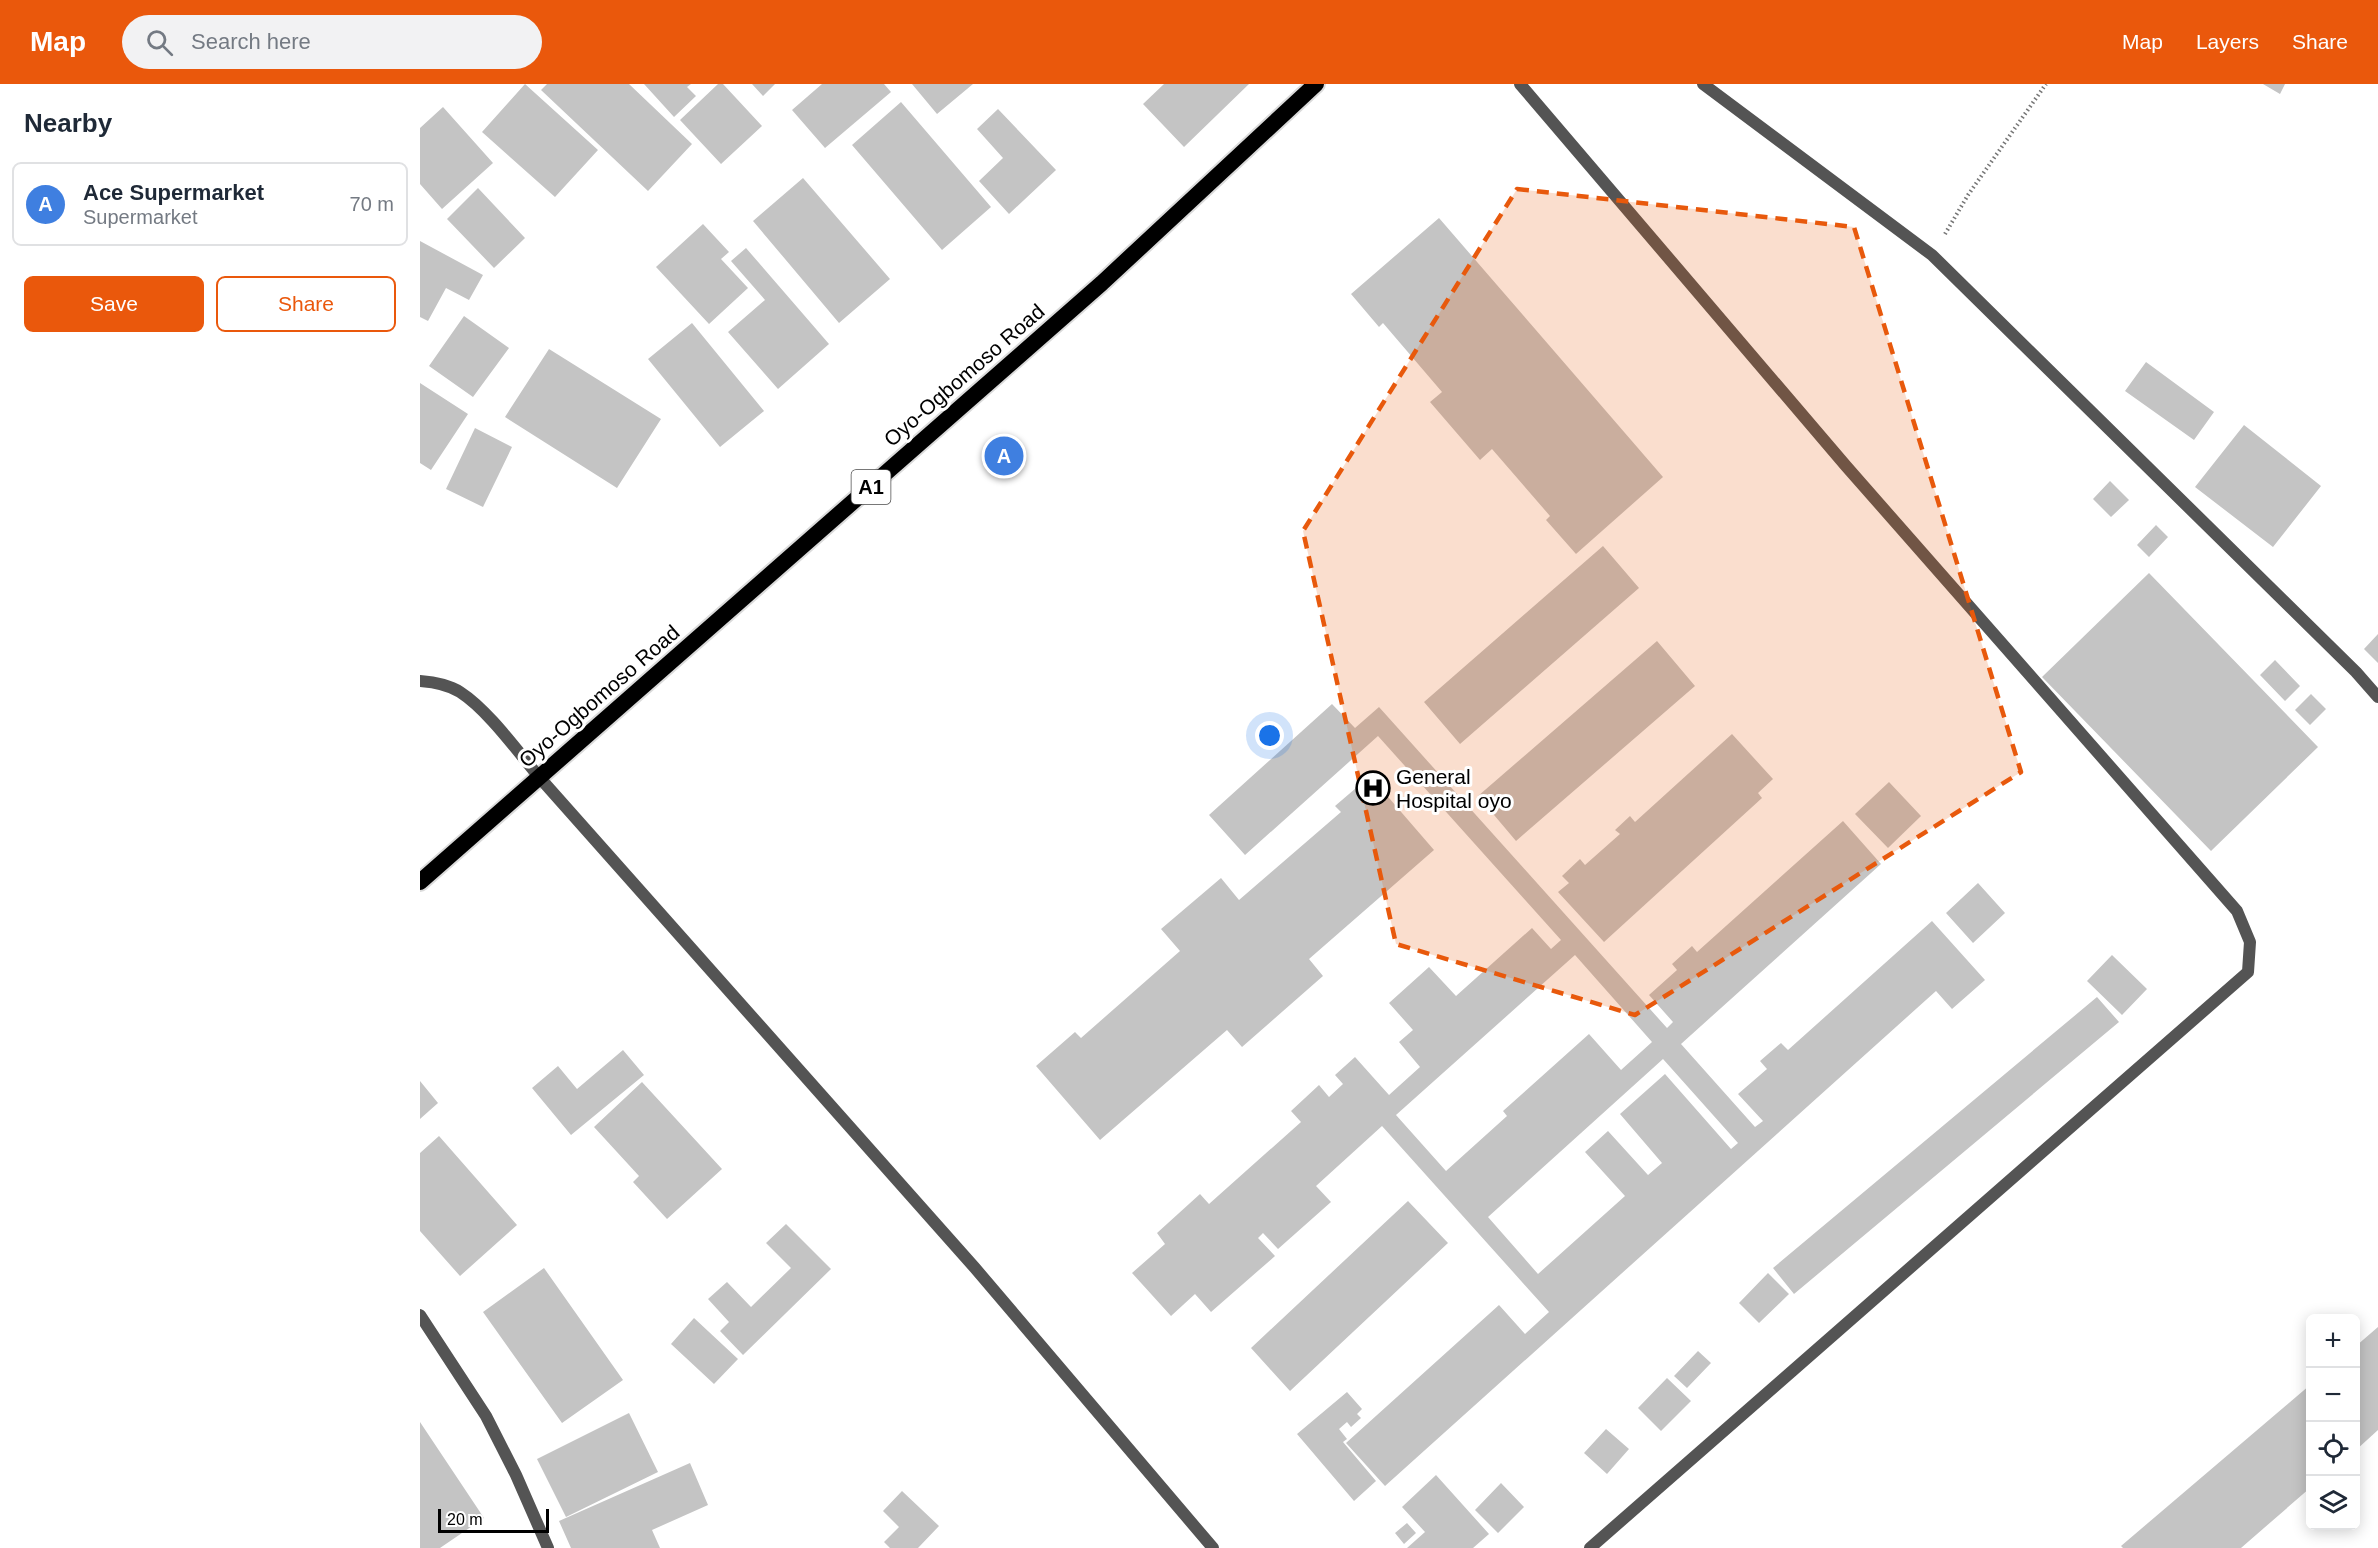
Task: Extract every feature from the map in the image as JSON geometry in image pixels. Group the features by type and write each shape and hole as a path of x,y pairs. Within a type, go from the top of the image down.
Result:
{"highway":[{"name":"Oyo-Ogbomoso Road","path":"420,882 1102,283 1316,84"}],"street":[{"path":"1520,84 1846,466 2237,911 2250,942 2248,972 1590,1548"},
{"path":"1703,84 1932,255 2356,672 2378,697"},
{"path":"420,681 432,682 459,692 481,709 975,1268 1213,1548"},
{"path":"420,1315 486,1416 516,1475 548,1548"}],"path":[{"path":"1932,255 1968,195 2046,84"}],"highlighted area":[{"path":"1517,189 1854,227 2021,772 1635,1015 1396,944 1303,531"}],"building":[{"path":"525,84 598,150 555,197 482,132"},
{"path":"547,84 629,84 692,144 648,191 541,90"},
{"path":"644,84 691,84 687,87 696,96 674,117"},
{"path":"718,84 723,84 762,126 721,164 680,120"},
{"path":"752,84 775,84 763,96"},
{"path":"822,84 884,84 891,92 825,148 792,110"},
{"path":"912,84 973,84 937,114"},
{"path":"1164,84 1249,84 1184,147 1143,104"},
{"path":"2263,84 2285,84 2280,94"},
{"path":"901,102 991,207 942,250 852,145"},
{"path":"443,107 493,163 442,209 420,184 420,128"},
{"path":"998,109 1056,170 1009,214 979,181 1003,158 977,129"},
{"path":"803,178 890,279 839,323 753,221"},
{"path":"478,188 525,238 494,268 447,219"},
{"path":"1439,218 1663,477 1576,554 1546,520 1550,516 1492,449 1480,460 1430,402 1442,392 1383,323 1379,327 1351,294"},
{"path":"703,224 729,252 721,259 748,288 709,324 656,267"},
{"path":"420,241 483,275 469,300 446,288 428,321 420,317"},
{"path":"746,248 829,344 778,389 728,332 765,300 731,261"},
{"path":"464,316 509,348 473,397 429,366"},
{"path":"692,323 764,411 720,447 648,359"},
{"path":"549,349 661,419 617,488 505,417"},
{"path":"2146,362 2214,412 2194,440 2125,391"},
{"path":"420,383 468,414 431,470 420,463"},
{"path":"2244,425 2321,486 2273,547 2195,487"},
{"path":"475,428 512,447 483,507 446,489"},
{"path":"2110,481 2129,500 2111,517 2093,499"},
{"path":"2156,525 2168,537 2149,557 2137,545"},
{"path":"1603,546 1639,588 1460,744 1424,702"},
{"path":"2149,573 2318,747 2211,851 2042,677"},
{"path":"2378,634 2378,663 2364,649"},
{"path":"1657,641 1695,686 1516,841 1478,796"},
{"path":"2275,660 2300,686 2285,701 2260,675"},
{"path":"2311,694 2326,709 2310,725 2295,710"},
{"path":"1332,704 1355,728 1379,707 1667,1028 1673,1022 1649,995 1677,970 1672,964 1692,946 1697,952 1843,821 1881,864 1681,1044 1755,1127 1763,1121 1738,1094 1767,1069 1760,1061 1781,1043 1788,1050 1932,921 1985,980 1952,1009 1936,991 1385,1486 1346,1443 1499,1305 1525,1334 1549,1312 1382,1126 1316,1186 1331,1202 1278,1249 1263,1233 1258,1238 1275,1256 1211,1312 1195,1294 1171,1316 1132,1273 1165,1244 1157,1233 1200,1194 1209,1204 1301,1122 1291,1111 1319,1085 1329,1097 1343,1084 1335,1075 1355,1057 1389,1095 1420,1067 1399,1042 1413,1030 1389,1003 1429,967 1456,996 1532,928 1551,949 1561,940 1378,736 1245,855 1209,815","holes":["1575,955 1652,1042 1621,1070 1589,1034 1503,1111 1507,1116 1446,1171 1396,1115","1663,1059 1738,1143 1731,1149 1665,1074 1620,1114 1662,1163 1648,1175 1608,1131 1585,1152 1625,1196 1538,1274 1488,1217"]},
{"path":"1732,734 1773,779 1758,793 1762,798 1604,942 1558,892 1569,883 1562,876 1580,859 1585,865 1620,834 1615,830 1630,816 1635,822"},
{"path":"1370,776 1434,850 1309,959 1323,976 1242,1047 1227,1030 1100,1140 1036,1066 1075,1032 1081,1038 1180,951 1161,929 1221,878 1239,900 1341,812 1335,806"},
{"path":"1889,782 1921,816 1888,848 1855,814"},
{"path":"1978,883 2005,913 1973,943 1946,913"},
{"path":"2112,955 2147,989 2122,1015 2087,981"},
{"path":"2097,997 2119,1022 1794,1294 1773,1268"},
{"path":"623,1050 644,1075 571,1135 532,1088 558,1066 577,1089"},
{"path":"420,1081 438,1103 420,1119"},
{"path":"642,1082 722,1169 667,1219 633,1182 639,1176 594,1127"},
{"path":"439,1136 517,1225 460,1276 420,1231 420,1153"},
{"path":"1408,1201 1448,1243 1290,1391 1251,1348"},
{"path":"786,1224 831,1269 743,1355 720,1331 729,1322 708,1299 727,1282 751,1307 791,1268 766,1243"},
{"path":"544,1268 623,1380 562,1423 483,1312"},
{"path":"1768,1273 1789,1294 1759,1323 1739,1303"},
{"path":"694,1318 738,1359 714,1384 671,1344"},
{"path":"2378,1327 2378,1430 2360,1446 2360,1368 2360,1343"},
{"path":"1698,1351 1711,1363 1687,1388 1674,1376"},
{"path":"1667,1378 1691,1401 1661,1431 1638,1408"},
{"path":"2306,1388 2306,1491 2241,1548 2123,1548 2121,1546"},
{"path":"1347,1392 1362,1409 1357,1414 1361,1418 1351,1427 1347,1422 1339,1429 1347,1439 1343,1442 1376,1481 1354,1501 1297,1434"},
{"path":"629,1413 658,1472 566,1517 537,1459"},
{"path":"420,1422 484,1518 440,1548 420,1548"},
{"path":"1606,1429 1629,1449 1607,1474 1584,1453"},
{"path":"690,1463 708,1505 652,1530 660,1548 571,1548 559,1521"},
{"path":"1436,1475 1489,1534 1473,1548 1407,1548 1425,1532 1402,1507"},
{"path":"1501,1483 1524,1507 1498,1533 1475,1510"},
{"path":"902,1491 939,1526 918,1548 890,1548 884,1542 899,1527 883,1511"},
{"path":"1407,1523 1416,1533 1404,1544 1395,1533"}],"place":[{"name":"Ace Supermarket","path":"1004,456"},
{"name":"General Hospital oyo","path":"1373,788"}]}
